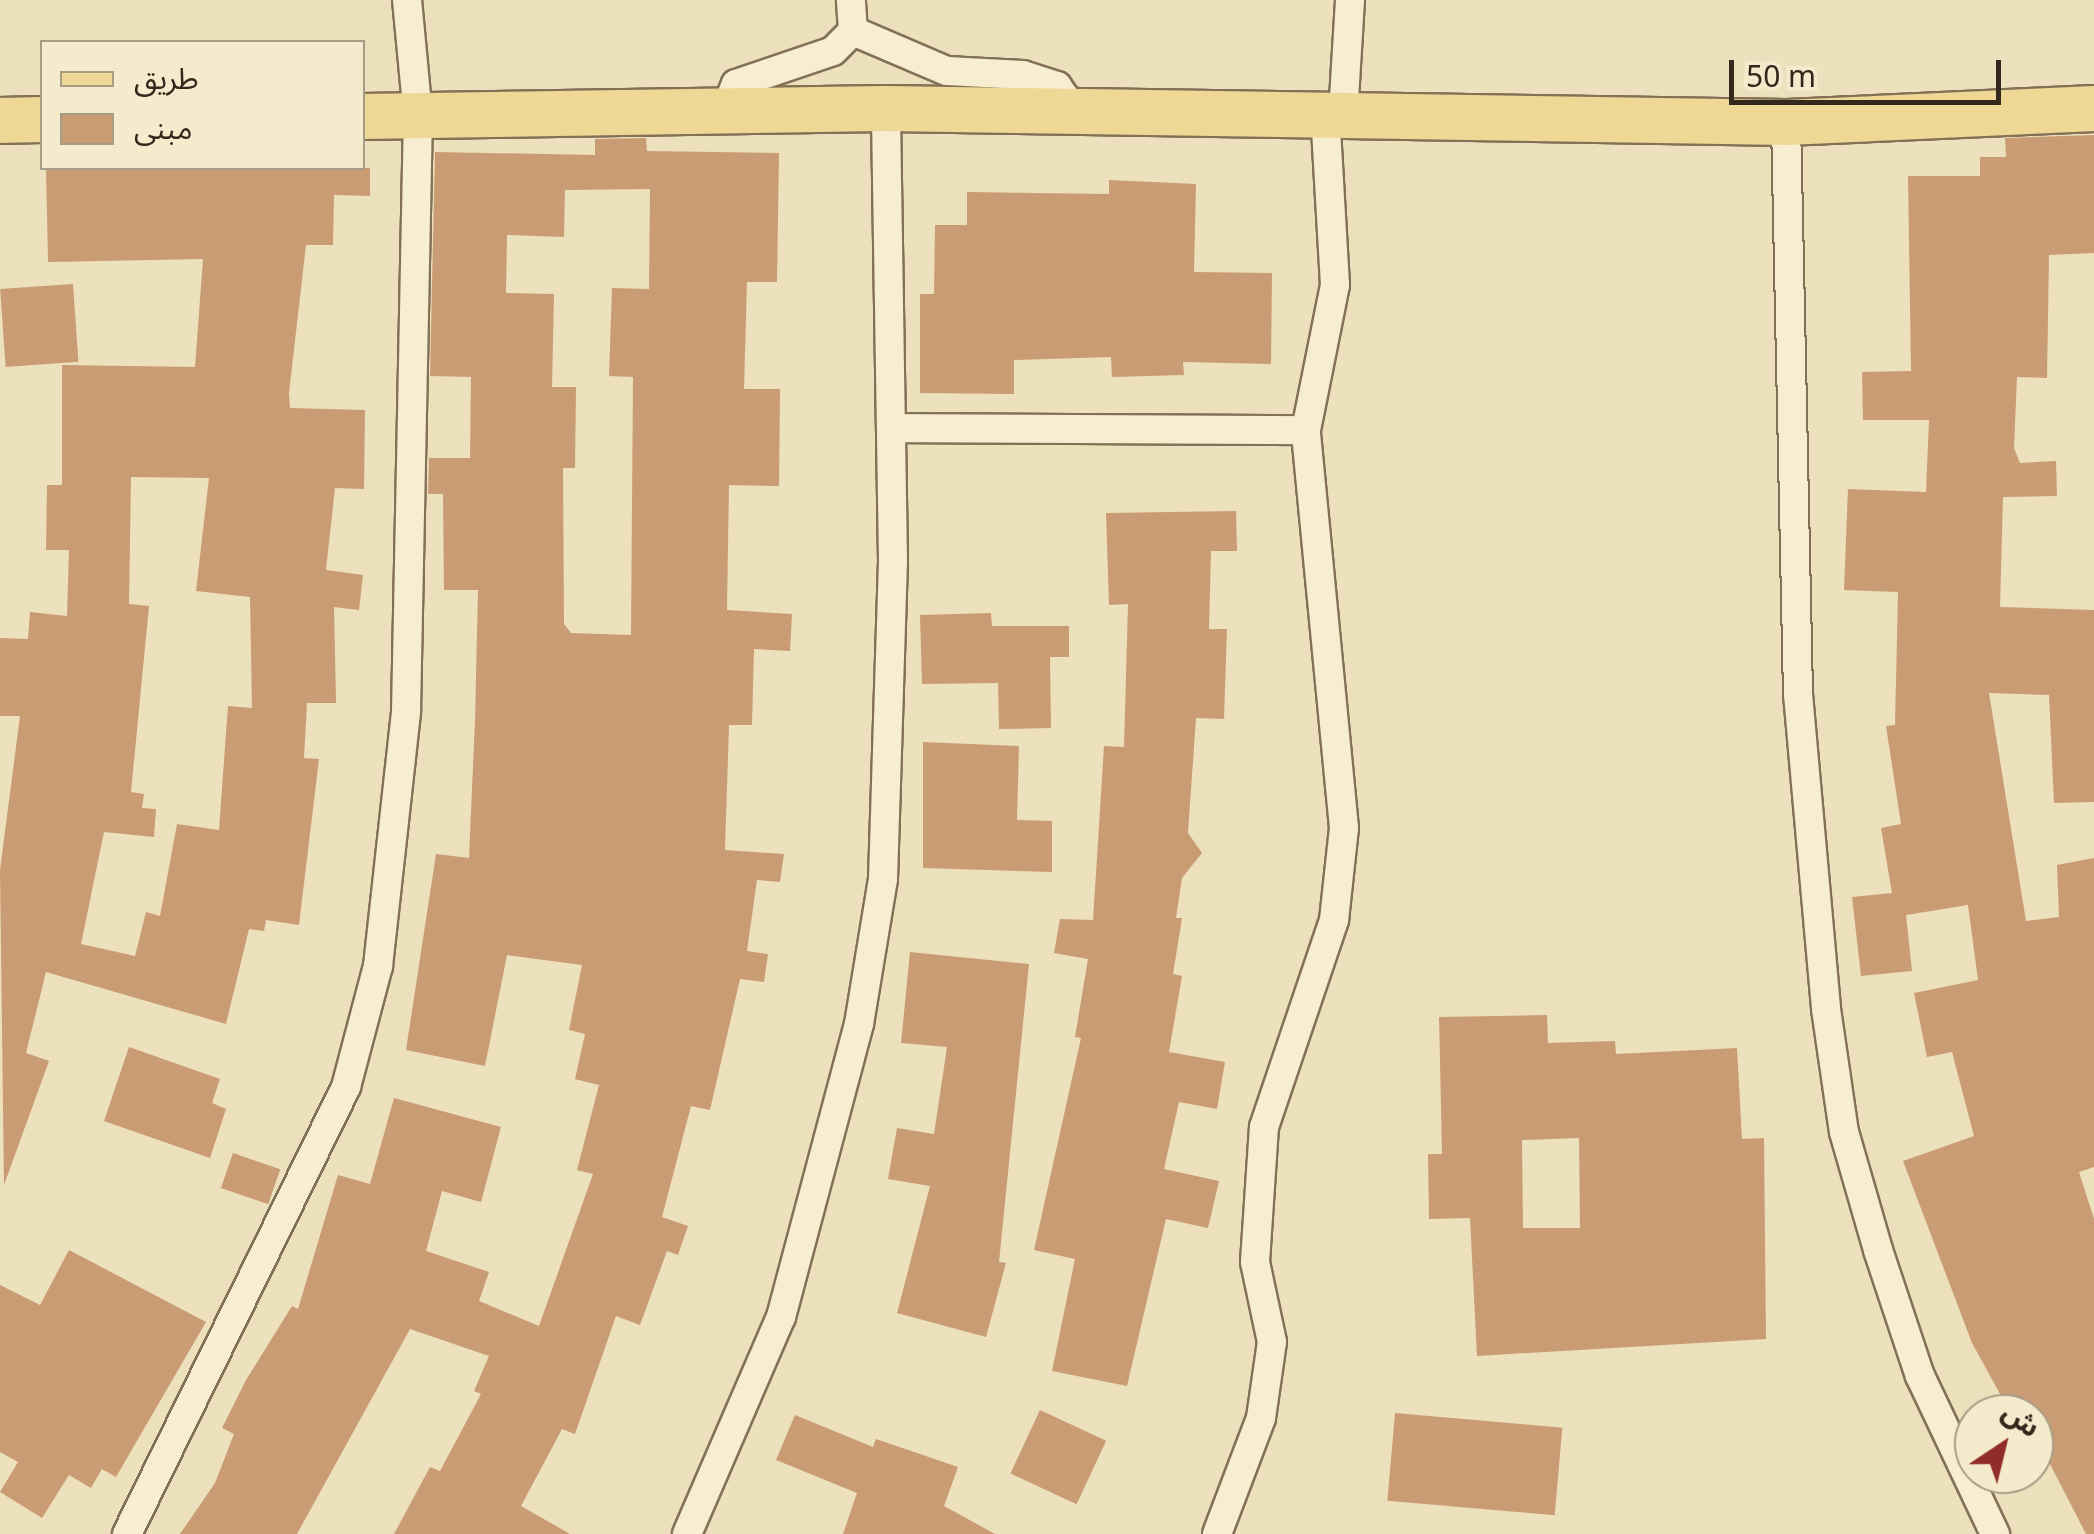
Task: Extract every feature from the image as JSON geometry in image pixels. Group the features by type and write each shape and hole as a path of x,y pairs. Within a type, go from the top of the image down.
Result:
{"main road":[{"path":"365,116 886,108 1786,122 2094,108"},
{"path":"0,120 40,120"}],"street":[{"path":"127,1534 346,1088 378,966 406,712 418,116 407,0"},
{"path":"726,111 736,84 833,52 853,31 850,0"},
{"path":"1218,1534 1261,1418 1272,1342 1255,1262 1264,1127 1334,920 1344,828 1306,430 1335,285 1334,114 1350,0"},
{"path":"853,31 947,71 1024,75 1057,86 1074,110"},
{"path":"687,1534 781,1317 860,1024 883,879 892,428 886,108"},
{"path":"1786,122 1797,675 1828,1026 1844,1132 1884,1268 1920,1376 1995,1534"},
{"path":"892,428 1306,430"}],"building":[{"path":"2094,135 2094,253 2049,255 2047,378 2017,377 2014,448 2020,463 2056,461 2057,496 2003,497 2000,607 2094,610 2094,802 2054,803 2049,695 1989,693 2026,921 2059,917 2057,865 2094,858 2094,1167 2079,1172 2094,1219 2094,1534 2086,1534 2054,1472 2054,1394 2000,1394 1972,1343 1903,1161 1974,1136 1952,1052 1927,1057 1914,993 1978,980 1968,905 1906,915 1912,971 1861,976 1852,897 1892,893 1881,828 1901,824 1886,726 1895,725 1898,592 1844,590 1848,489 1926,492 1929,420 1863,420 1862,372 1911,371 1908,176 1980,176 1980,157 2006,157 2005,138"},
{"path":"646,138 647,151 779,153 777,282 747,282 744,389 780,389 779,486 729,485 727,610 792,614 790,651 754,649 752,725 729,725 725,850 784,854 780,882 757,880 747,951 768,954 764,982 740,979 710,1110 691,1106 662,1217 688,1226 678,1255 667,1251 640,1325 616,1316 575,1434 562,1429 521,1506 570,1534 394,1534 430,1467 440,1471 481,1394 474,1391 489,1356 410,1329 297,1534 180,1534 215,1483 234,1434 222,1428 246,1380 292,1306 298,1309 338,1175 370,1184 394,1098 501,1127 481,1202 442,1191 426,1251 489,1272 479,1301 539,1326 593,1174 577,1170 599,1085 575,1079 585,1034 569,1030 582,965 507,955 485,1066 406,1050 436,854 469,858 475,721 478,590 444,590 443,494 428,494 429,458 470,458 471,377 430,376 435,152 595,155 595,139","holes":["650,189 649,289 612,288 609,376 633,377 631,635 571,633 564,624 563,468 575,468 576,387 552,387 554,294 506,293 507,235 564,237 565,190"]},
{"path":"370,168 370,196 334,195 333,245 306,245 289,393 290,408 365,410 364,489 335,488 326,570 363,575 359,610 334,607 336,703 307,703 304,758 319,759 299,925 266,920 264,931 249,929 226,1024 46,972 26,1053 49,1061 4,1185 0,870 20,716 0,716 0,638 28,639 30,612 67,616 69,550 46,550 47,485 62,485 62,365 195,367 203,259 48,262 46,170","holes":["131,477 209,478 196,591 250,597 252,708 228,706 219,830 177,824 160,916 146,912 135,956 81,944 104,832 154,837 156,809 142,808 144,794 131,792 149,606 129,604"]},
{"path":"1109,180 1196,184 1194,272 1272,273 1271,364 1183,362 1184,375 1112,377 1111,357 1014,360 1014,394 920,393 920,294 934,294 935,225 967,225 967,192 1109,194"},
{"path":"73,284 78,362 6,367 0,289"},
{"path":"1236,511 1237,551 1211,551 1209,629 1227,629 1224,719 1196,718 1188,833 1202,853 1182,878 1176,918 1182,918 1173,974 1182,976 1169,1052 1225,1062 1217,1109 1179,1102 1164,1169 1219,1181 1208,1228 1166,1219 1127,1386 1052,1371 1075,1259 1034,1250 1081,1038 1075,1037 1088,959 1054,953 1060,919 1093,920 1104,746 1124,747 1128,604 1109,605 1106,513"},
{"path":"991,613 992,626 1069,626 1069,657 1050,657 1051,728 999,729 998,683 922,684 920,615"},
{"path":"923,742 1019,746 1017,820 1052,821 1052,872 923,868"},
{"path":"910,952 1029,964 999,1262 1006,1263 986,1337 897,1313 930,1186 888,1179 897,1128 934,1134 947,1047 901,1043"},
{"path":"1547,1015 1548,1043 1615,1041 1616,1054 1737,1048 1742,1139 1764,1138 1766,1339 1477,1356 1470,1218 1429,1219 1428,1154 1442,1154 1439,1017","holes":["1579,1138 1580,1228 1523,1228 1522,1140"]},
{"path":"129,1047 220,1079 212,1103 226,1109 210,1158 104,1121"},
{"path":"233,1153 280,1169 268,1204 221,1188"},
{"path":"69,1250 206,1322 116,1477 102,1469 91,1488 69,1475 42,1518 0,1492 18,1462 0,1452 0,1285 40,1305"},
{"path":"1040,1410 1106,1441 1077,1504 1010,1473"},
{"path":"1395,1413 1562,1428 1555,1515 1387,1501"},
{"path":"795,1415 873,1447 876,1439 958,1467 944,1506 995,1534 843,1534 857,1493 776,1460"}]}
